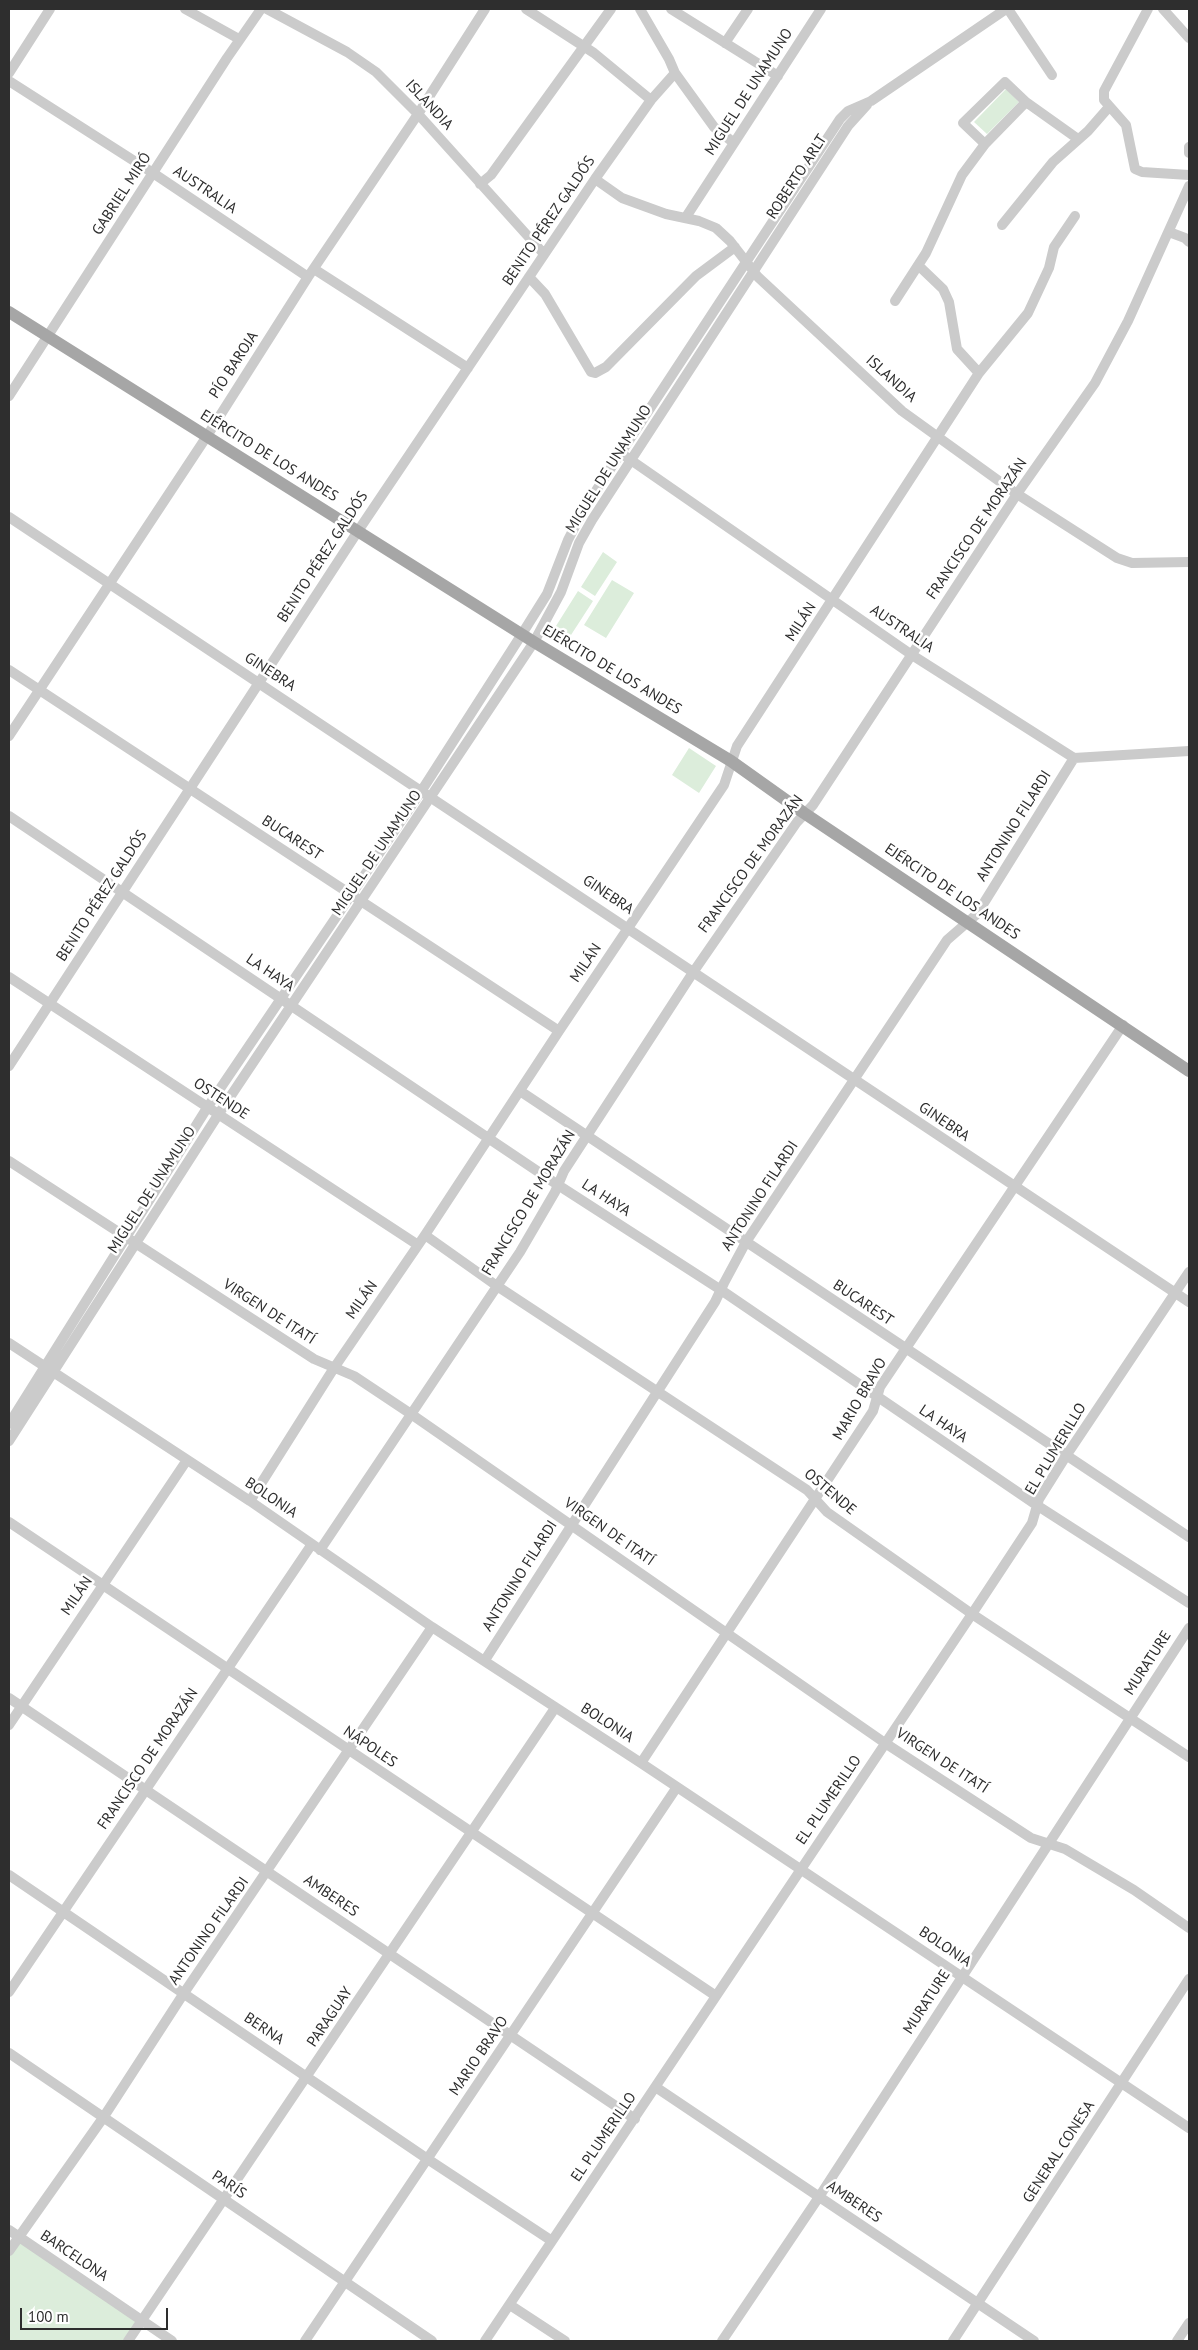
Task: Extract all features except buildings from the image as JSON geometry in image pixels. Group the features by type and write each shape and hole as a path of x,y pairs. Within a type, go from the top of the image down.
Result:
{"main road":[{"name":"EJÉRCITO DE LOS ANDES","path":"9,312 534,642 731,762 1189,1071"}],"street":[{"path":"9,73 50,9"},
{"path":"185,9 239,39"},
{"name":"GABRIEL MIRÓ","path":"9,396 239,39 261,9"},
{"name":"ISLANDIA","path":"267,9 369,66 418,114 544,254"},
{"name":"PÍO BAROJA","path":"9,736 485,9"},
{"path":"526,9 585,47 651,100"},
{"path":"480,184 491,175 612,9"},
{"path":"640,9 669,59 674,74 714,127 734,143"},
{"path":"725,43 748,9"},
{"name":"MIGUEL DE UNAMUNO","path":"686,217 821,9"},
{"path":"1007,9 1052,74"},
{"name":"ROBERTO ARLT","path":"746,262 840,119 848,112 871,101 1007,9"},
{"path":"1148,9 1104,91 1104,100 1126,125 1134,169 1142,172 1189,175"},
{"path":"1163,9 1189,37"},
{"path":"676,10 778,76"},
{"name":"BENITO PÉREZ GALDÓS","path":"9,1066 358,531 595,179 651,100 674,74"},
{"name":"AUSTRALIA","path":"9,81 311,273 468,368"},
{"path":"986,144 963,123 1005,82 1026,102 1078,139"},
{"name":"ROBERTO ARLT","path":"753,272 848,126 871,101"},
{"path":"895,301 919,266 962,175 986,144 1026,102"},
{"path":"1002,226 1053,162 1088,131 1109,106"},
{"path":"1189,147 1189,153"},
{"name":"ISLANDIA","path":"595,179 622,198 666,214 686,217 716,228 735,247 753,272 902,411 1017,494 1122,561 1132,563 1189,562"},
{"name":"FRANCISCO DE MORAZÁN","path":"9,1992 226,1668 316,1547 411,1414 520,1252 564,1171 694,971 796,822 813,805 1017,494 1070,421 1113,353 1189,186"},
{"name":"MILÁN","path":"250,1501 334,1368 425,1236 559,1030 724,785 737,746 979,373 1028,313 1050,268 1054,247 1075,216"},
{"path":"1169,232 1185,238 1189,242"},
{"path":"529,277 545,294 591,372 595,373 606,367 696,276 735,247"},
{"name":"MIGUEL DE UNAMUNO","path":"9,1424 43,1366 207,1108 422,790 522,634 547,594 576,523 746,262"},
{"path":"919,266 943,289 949,302 957,349 960,355 979,373"},
{"name":"MIGUEL DE UNAMUNO","path":"9,1441 218,1115 534,642 561,592 585,532 753,272"},
{"name":"AUSTRALIA","path":"621,453 912,655 1074,758"},
{"name":"GINEBRA","path":"9,517 1189,1302"},
{"name":"BUCAREST","path":"9,670 559,1030"},
{"path":"1074,758 1189,751"},
{"name":"ANTONINO FILARDI","path":"485,1660 571,1523 716,1302 746,1242 947,940 969,922 982,907 1074,758"},
{"name":"LA HAYA","path":"9,816 558,1185 721,1290 878,1399 1038,1506 1189,1603"},
{"name":"OSTENDE","path":"9,977 418,1245"},
{"name":"MARIO BRAVO","path":"641,1763 873,1412 880,1387 1122,1025"},
{"name":"BUCAREST","path":"520,1091 1189,1537"},
{"name":"VIRGEN DE ITATÍ","path":"9,1162 314,1359 354,1376 571,1523 886,1743 1031,1838 1047,1845 1064,1849 1134,1890 1189,1928"},
{"name":"OSTENDE","path":"425,1236 497,1286 807,1490 827,1512 972,1614 1189,1758"},
{"name":"EL PLUMERILLO","path":"485,2341 657,2088 800,1869 972,1614 1032,1522 1042,1494 1066,1456 1189,1272"},
{"name":"BOLONIA","path":"9,1343 250,1501 432,1627 641,1763 1189,2128"},
{"name":"MILÁN","path":"9,1725 187,1460"},
{"name":"NÁPOLES","path":"9,1522 716,1996"},
{"name":"ANTONINO FILARDI","path":"9,2250 103,2118 184,1992 432,1627"},
{"name":"MURATURE","path":"722,2341 819,2197 1189,1628"},
{"name":"AMBERES","path":"9,1698 635,2119"},
{"name":"PARAGUAY","path":"128,2341 555,1708"},
{"name":"MARIO BRAVO","path":"305,2341 594,1914 677,1787"},
{"name":"BERNA","path":"9,1875 184,1992 428,2160 552,2241"},
{"name":"GENERAL CONESA","path":"953,2341 1189,1979"},
{"name":"PARÍS","path":"9,2053 432,2341"},
{"name":"AMBERES","path":"657,2088 1034,2341"},
{"name":"BARCELONA","path":"9,2230 172,2341"},
{"path":"510,2305 565,2341"},
{"path":"1177,2341 1189,2323"}],"green space":[{"path":"1006,89 1019,102 987,134 974,122"},
{"path":"603,552 617,562 595,596 581,587"},
{"path":"612,580 634,593 606,638 584,625"},
{"path":"578,591 593,601 571,635 556,626"},
{"path":"689,748 716,766 699,793 672,775"},
{"path":"18,2236 143,2321 128,2341 9,2341 9,2251"}]}
